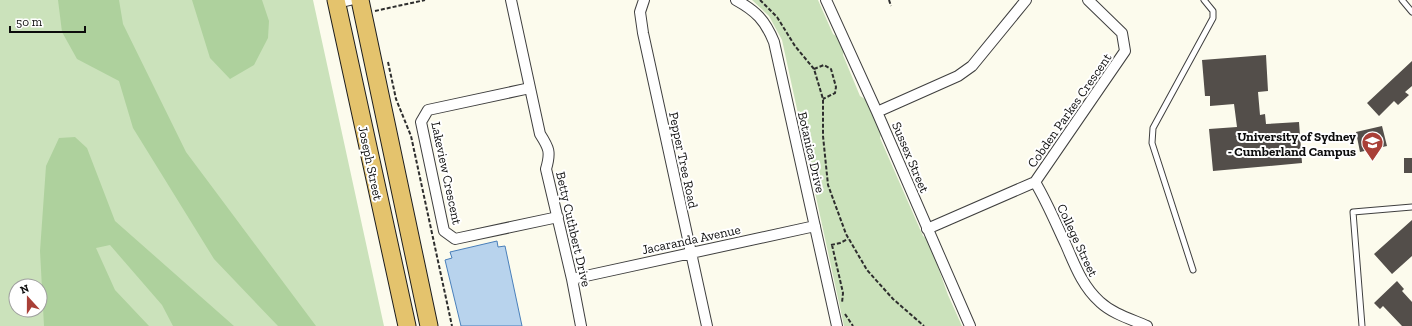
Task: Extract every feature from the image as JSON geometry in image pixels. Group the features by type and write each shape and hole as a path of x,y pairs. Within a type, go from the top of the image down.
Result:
{"highway":[{"name":"Joseph Street","path":"360,0 428,326"},
{"name":"Joseph Street","path":"341,1 407,326"}],"street":[{"name":"Betty Cuthbert Drive","path":"511,0 540,134 548,147 550,157 546,168 572,279 581,326"},
{"name":"Pepper Tree Road","path":"644,0 640,12 643,33 707,326"},
{"name":"Botanica Drive","path":"736,0 747,6 764,21 774,42 837,326"},
{"name":"Sussex Street","path":"826,0 877,112 970,326"},
{"path":"877,112 958,76 972,66 1026,0"},
{"name":"Cobden Parkes Crescent","path":"927,229 1035,182 1125,51 1122,33 1088,0"},
{"name":"Lakeview Crescent","path":"530,88 428,110 421,122 444,231 455,239 558,216"},
{"name":"College Street","path":"1035,182 1087,289 1101,303 1118,314 1147,326"},
{"name":"Jacaranda Avenue","path":"572,279 815,226"}],"lane":[{"path":"1193,270 1152,143 1153,128 1214,18 1213,11 1204,0"},
{"path":"1402,0 1412,12"},
{"path":"1362,326 1353,212 1412,207"}],"path":[{"path":"373,12 425,0"},
{"path":"760,0 777,17 795,46 814,69 823,99 823,136 828,185 848,239 867,270 893,299 924,326"},
{"path":"889,0 891,6"},
{"path":"386,58 396,99 411,136 452,326"},
{"path":"814,69 824,65 830,70 836,87 835,93 823,99"},
{"path":"820,247 840,243 848,239"},
{"path":"832,245 843,293 842,306"},
{"path":"844,314 853,326"}],"green space":[{"path":"0,0 313,0 384,326 0,326"},
{"path":"58,0 119,0 123,24 186,152 316,326 278,326 214,259 133,128 119,81 77,59 62,32"},
{"path":"192,0 262,0 269,21 268,38 254,65 230,79 210,58"},
{"path":"752,0 818,0 833,34 839,38 844,51 843,55 860,96 865,99 881,134 880,138 923,236 928,239 948,295 962,326 844,326 782,40 769,16"},
{"path":"75,137 87,148 115,221 234,326 173,326 162,305 110,245 96,248 115,290 149,326 44,326 44,318 48,318 48,278 41,278 40,251 46,166 59,138"}],"water":[{"path":"497,241 498,247 505,246 522,326 461,326 445,260 452,258 450,252"}],"building":[{"path":"1266,55 1268,91 1258,92 1260,115 1265,114 1266,124 1299,122 1302,163 1213,171 1209,129 1237,127 1234,104 1210,106 1210,96 1205,96 1202,60"},
{"path":"1412,61 1412,86 1405,92 1409,95 1398,105 1394,101 1379,116 1367,103"},
{"path":"1382,126 1387,146 1360,152 1356,132"},
{"path":"1404,158 1412,158 1412,173 1404,173"},
{"path":"1412,220 1412,256 1392,274 1374,254"},
{"path":"1397,281 1404,289 1402,291 1412,302 1412,326 1402,326 1383,306 1380,309 1374,303"}],"place":[{"name":"University of Sydney - Cumberland Campus","path":"1372,162"}]}
